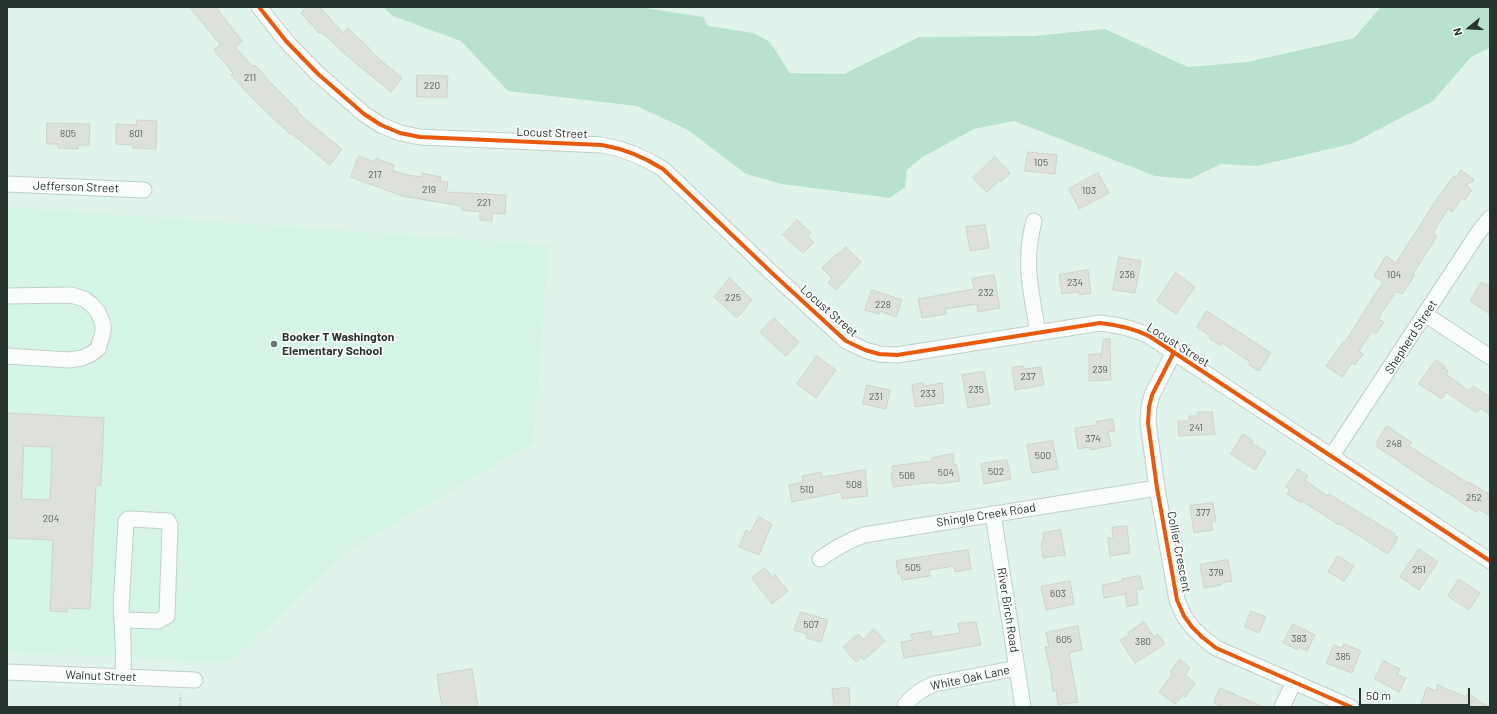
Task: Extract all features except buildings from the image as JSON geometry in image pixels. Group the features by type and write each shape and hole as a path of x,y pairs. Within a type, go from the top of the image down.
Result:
{"street":[{"name":"Locust Street","path":"259,7 286,41 318,74 364,114 381,125 400,133 420,138 602,145 623,149 646,158 663,169 846,341 865,350 879,354 897,355 1085,325 1118,325 1136,330 1149,336 1174,352 1490,561"},
{"name":"Jefferson Street","path":"7,184 144,190"},
{"name":"Shepherd Street","path":"1332,457 1480,230 1490,218"},
{"path":"1034,221 1028,255 1028,272 1038,333"},
{"path":"7,296 71,295 84,299 91,304 98,312 103,324 103,332 98,349 82,358 69,360 7,356"},
{"path":"1426,315 1490,357"},
{"name":"Collier Crescent","path":"1174,352 1152,395 1149,407 1148,423 1157,488 1175,590 1184,616 1192,627 1216,648 1351,707"},
{"name":"Shingle Creek Road","path":"820,559 836,547 864,535 1157,488"},
{"name":"River Birch Road","path":"993,514 1023,707"},
{"path":"122,620 158,621 167,616 170,525 168,521 130,519 126,521 121,610 122,620 124,634 123,677"},
{"name":"White Oak Lane","path":"905,705 912,697 924,688 934,684 1017,668"},
{"name":"Walnut Street","path":"7,672 195,680"},
{"path":"1282,707 1294,682"}],"shaded area":[{"path":"383,7 640,7 703,17 708,26 753,33 770,42 790,73 844,74 919,37 1033,36 1105,29 1188,67 1247,62 1354,38 1381,7 1490,7 1490,48 1471,57 1433,101 1351,144 1257,166 1221,164 1190,179 1155,176 1014,121 974,129 921,158 907,170 905,187 890,198 782,184 746,174 688,130 637,106 508,91 461,41 393,16"},
{"name":"Booker T Washington Elementary School","path":"7,207 549,245 533,443 349,550 229,663 7,652"}],"cycle path":[{"path":"259,7 286,41 318,74 364,114 381,125 400,133 420,137 602,145 626,151 656,165 663,169 846,341 865,350 879,354 897,355 1100,323 1125,327 1143,333 1490,561"},
{"path":"1174,352 1152,395 1149,407 1148,423 1157,488 1177,600 1184,616 1192,627 1216,648 1351,707"}],"place":[{"name":"Booker T Washington Elementary School","path":"274,344"}]}
